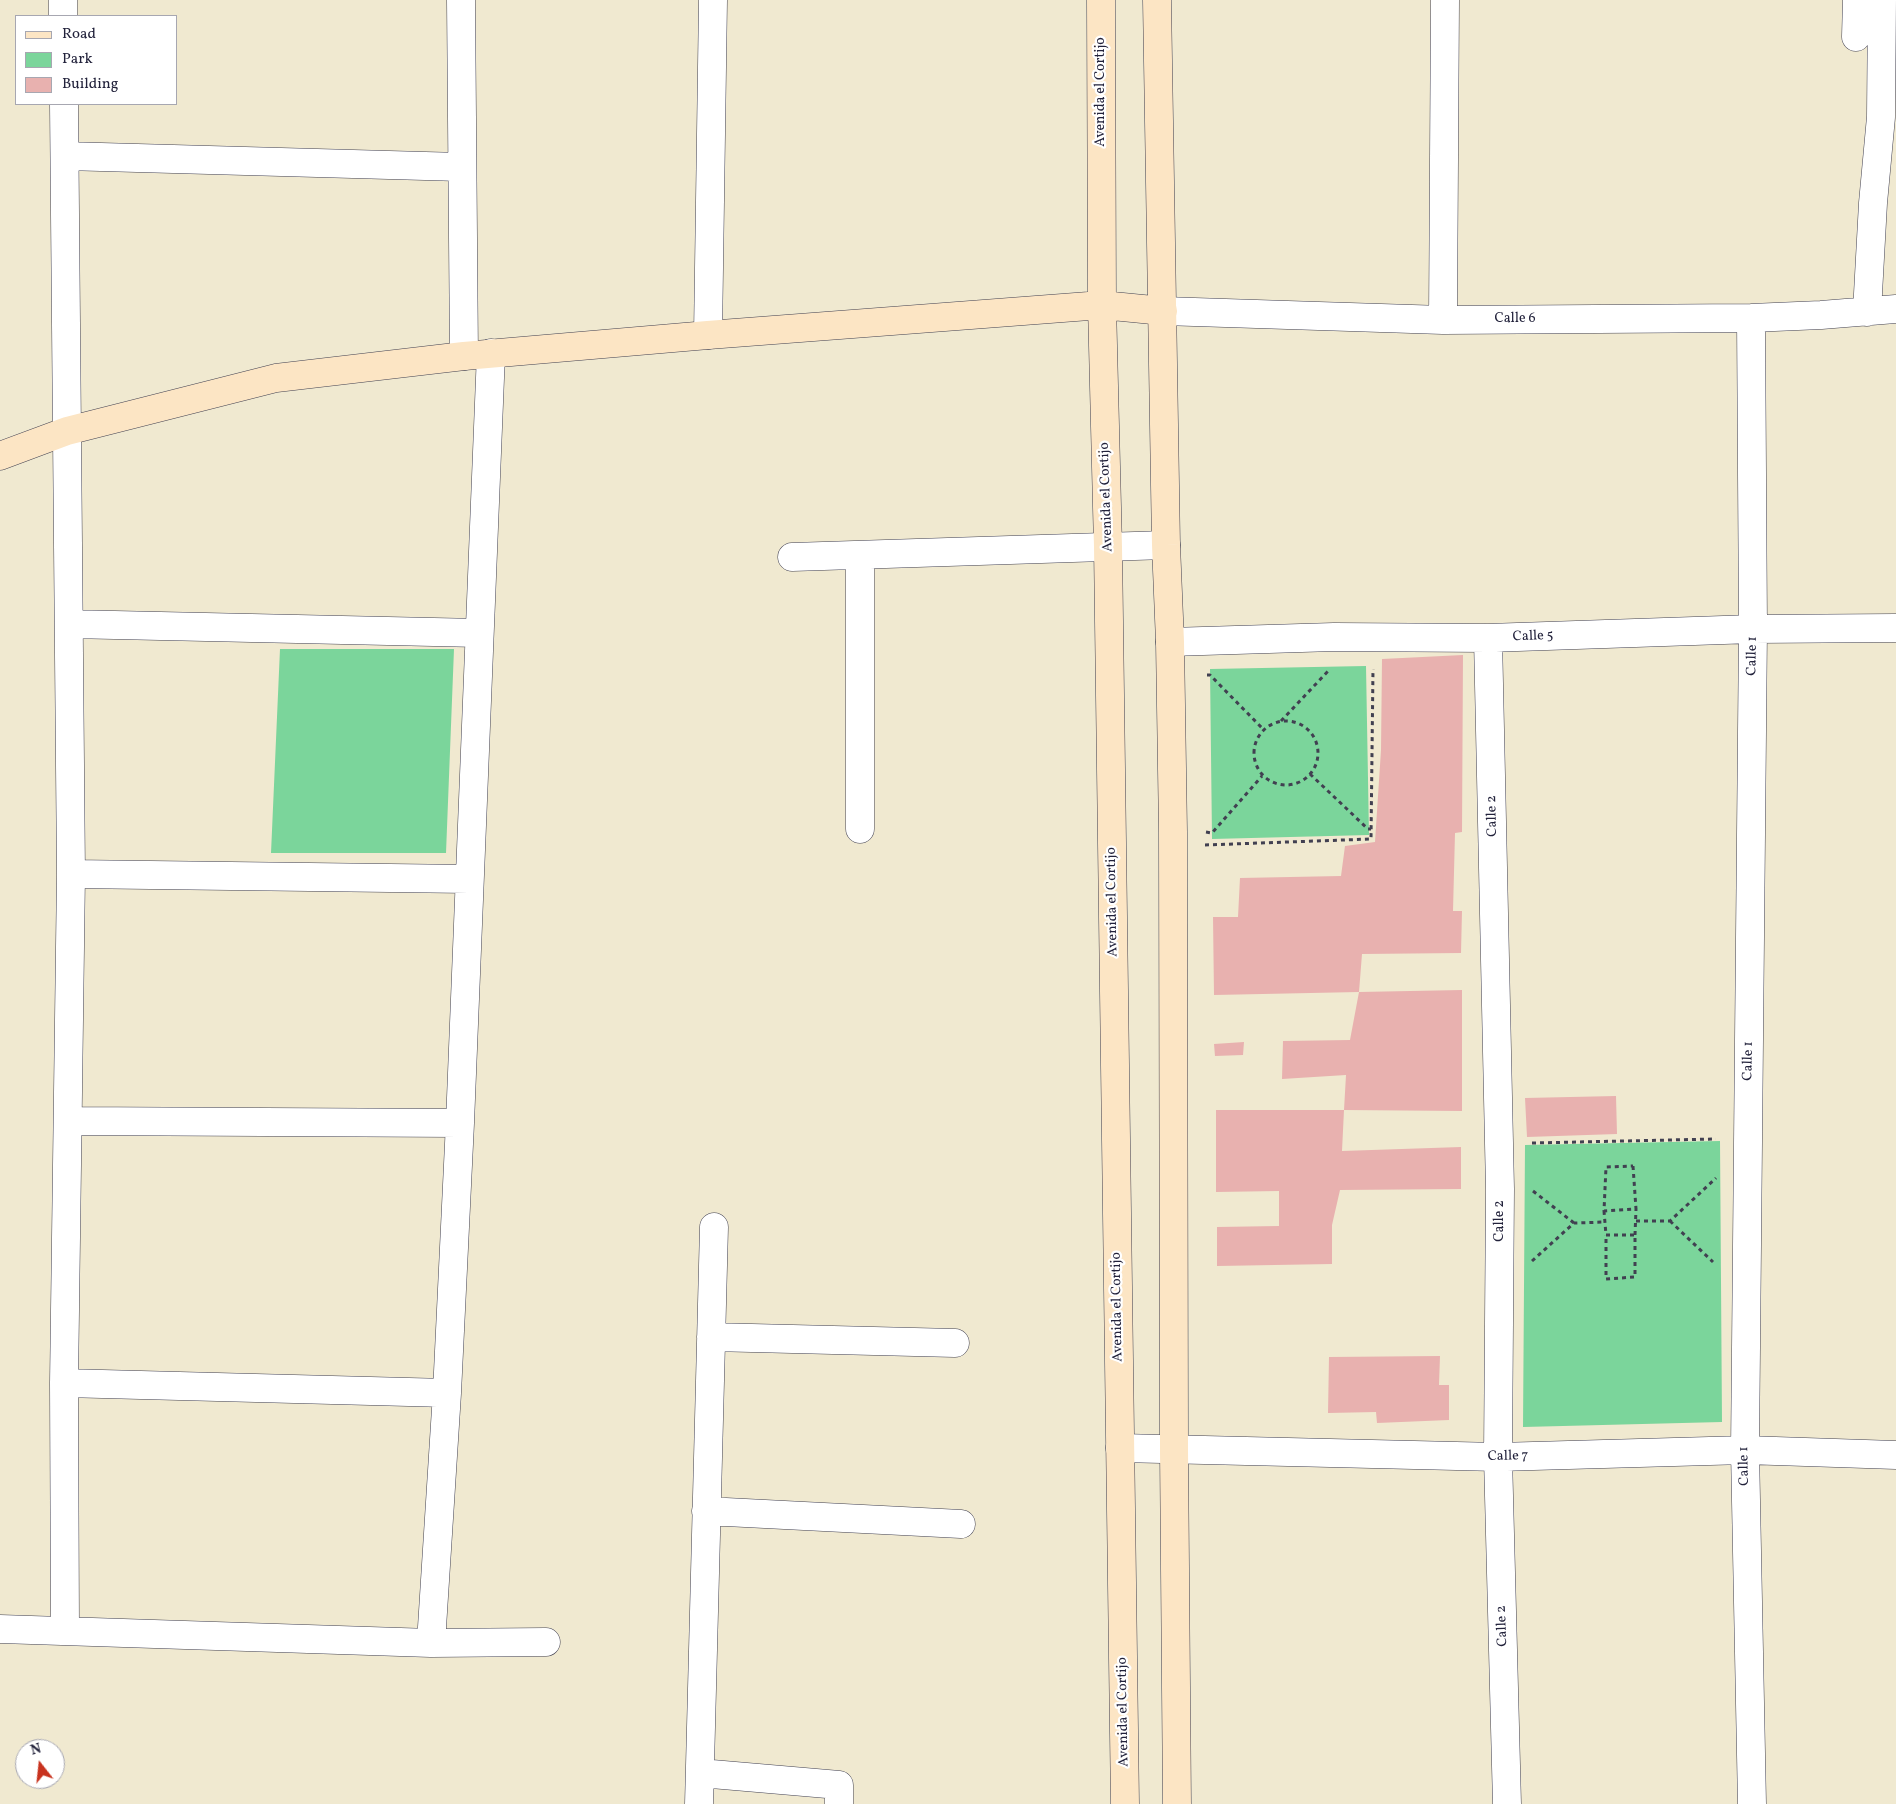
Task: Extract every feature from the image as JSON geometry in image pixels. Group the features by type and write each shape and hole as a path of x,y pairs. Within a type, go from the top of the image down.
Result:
{"street":[{"path":"63,0 63,15"},
{"path":"461,0 464,356"},
{"path":"708,335 713,0"},
{"name":"Avenida el Cortijo","path":"1101,0 1102,305 1108,548 1125,1804"},
{"path":"1157,0 1166,545 1170,642 1177,1804"},
{"path":"1443,320 1445,0"},
{"path":"1856,37 1857,0"},
{"path":"1867,312 1873,203 1882,117 1882,0"},
{"path":"64,105 71,874 64,1382 65,1631"},
{"path":"65,156 461,167"},
{"path":"0,456 67,431 276,378 491,353 708,335 1102,305 1163,310"},
{"name":"Calle 6","path":"1163,310 1443,320 1751,318 1896,309"},
{"name":"Calle 1","path":"1751,318 1753,629 1745,1450 1752,1804"},
{"path":"431,1643 447,1393 460,1123 491,353"},
{"path":"792,557 1166,545"},
{"path":"860,556 860,829"},
{"path":"69,624 479,633"},
{"name":"Calle 5","path":"1170,642 1334,637 1488,638 1753,629 1896,628"},
{"name":"Calle 2","path":"1488,638 1500,1189 1498,1457 1507,1804"},
{"path":"71,874 469,879"},
{"path":"68,1121 460,1123"},
{"path":"699,1804 714,1227"},
{"path":"711,1337 955,1343"},
{"path":"64,1382 447,1393"},
{"name":"Calle 7","path":"1120,1448 1498,1457 1745,1450 1896,1455"},
{"path":"706,1511 962,1524"},
{"path":"0,1629 431,1643 546,1642"},
{"path":"700,1773 839,1785 839,1804"}],"path":[{"path":"1280,721 1332,667 1334,637"},
{"path":"1172,839 1371,839 1373,637"},
{"path":"1170,673 1210,675 1264,730"},
{"path":"1280,721 1293,721 1306,727 1314,737 1319,750 1317,763 1310,774 1298,782 1286,785 1273,782 1262,776 1255,762 1254,748 1257,739 1264,730 1271,724 1280,721"},
{"path":"1310,774 1368,829 1371,829"},
{"path":"1172,839 1212,833 1262,776"},
{"path":"1499,1144 1748,1138"},
{"path":"1633,1166 1636,1209 1635,1277 1606,1279 1604,1211 1606,1167 1633,1166"},
{"path":"1636,1221 1670,1221 1715,1178"},
{"path":"1500,1189 1531,1190 1574,1223 1605,1222"},
{"path":"1604,1211 1636,1209"},
{"path":"1670,1221 1717,1266"},
{"path":"1500,1269 1522,1270 1574,1223"},
{"path":"1606,1235 1635,1234"}],"green space":[{"path":"280,649 454,649 446,853 271,853"},
{"path":"1366,666 1369,835 1212,839 1210,669"},
{"path":"1720,1141 1722,1422 1523,1427 1525,1145"}],"building":[{"path":"1463,655 1462,832 1455,833 1453,911 1462,911 1461,953 1362,954 1359,992 1214,995 1213,917 1238,917 1240,878 1341,876 1345,846 1375,842 1381,750 1382,659"},
{"path":"1462,990 1462,1111 1344,1110 1346,1075 1282,1079 1283,1041 1350,1040 1359,992"},
{"path":"1244,1042 1243,1055 1215,1056 1214,1044"},
{"path":"1616,1096 1617,1134 1527,1137 1525,1098"},
{"path":"1216,1110 1344,1110 1342,1151 1461,1147 1461,1189 1340,1190 1332,1225 1332,1264 1217,1266 1217,1227 1279,1226 1279,1191 1216,1192"},
{"path":"1440,1356 1439,1385 1449,1385 1449,1420 1377,1423 1376,1412 1328,1413 1329,1357"}]}
